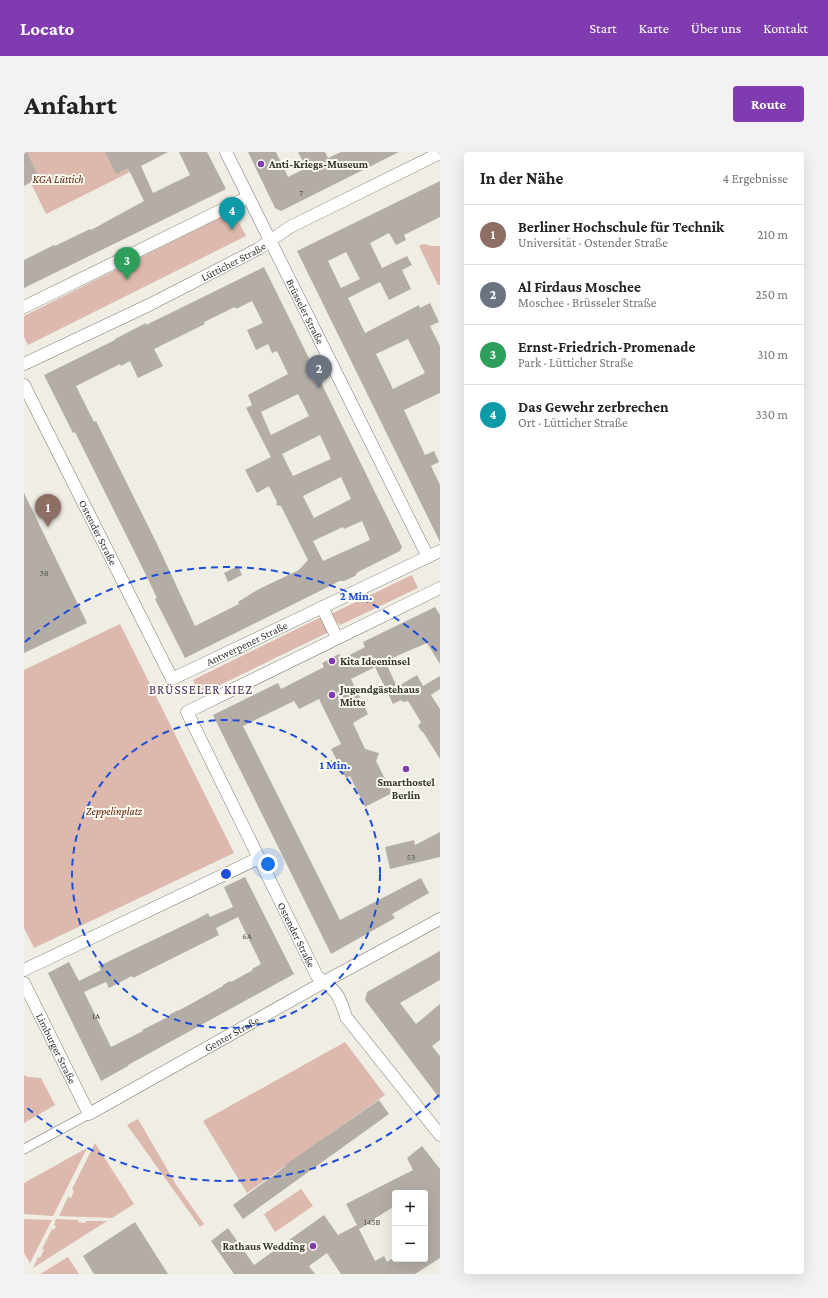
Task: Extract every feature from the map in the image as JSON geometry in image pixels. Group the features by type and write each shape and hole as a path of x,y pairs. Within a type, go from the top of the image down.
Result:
{"street":[{"name":"Brüsseler Straße","path":"226,152 428,557"},
{"name":"Lütticher Straße","path":"24,364 149,305 258,248 290,227 440,153"},
{"path":"24,307 248,197"},
{"name":"Ostender Straße","path":"24,385 172,679"},
{"name":"Antwerpener Straße","path":"172,679 440,551"},
{"path":"322,608 336,638 440,588"},
{"name":"Ostender Straße","path":"336,638 187,712 317,976 336,991 341,1000 346,1017 440,1135"},
{"path":"24,970 259,858"},
{"name":"Genter Straße","path":"24,1150 440,918"},
{"name":"Limburger Straße","path":"24,983 89,1114"}],"green space":[{"name":"KGA Lüttich","path":"24,152 120,152 130,172 46,214 24,169"},
{"path":"233,211 246,236 28,345 24,337 24,316"},
{"path":"424,244 440,246 440,285 438,285 419,246"},
{"path":"412,575 418,588 340,625 329,615"},
{"path":"321,617 329,632 199,695 193,680"},
{"name":"Zeppelinplatz","path":"120,624 234,853 34,948 24,928 24,670"},
{"path":"345,1042 385,1095 247,1193 203,1121"},
{"path":"24,1075 28,1077 41,1078 55,1105 24,1123"},
{"path":"138,1119 177,1186 204,1224 200,1227 127,1125"},
{"path":"95,1143 134,1204 112,1218 59,1216 68,1197 71,1198 74,1191 72,1189"},
{"path":"87,1148 53,1216 24,1214 24,1183"},
{"path":"301,1189 313,1206 275,1232 264,1214"},
{"path":"24,1219 52,1220 30,1263 24,1253"},
{"path":"56,1219 78,1220 78,1222 85,1223 86,1221 107,1221 33,1268 38,1257 40,1258 44,1250 42,1249 52,1229 54,1230 56,1226 54,1225"},
{"path":"68,1257 79,1274 40,1274"}],"building":[{"path":"24,152 27,152 39,178 24,186"},
{"path":"105,152 168,152 141,166 153,193 190,175 179,152 207,152 226,189 24,288 24,260 54,245 55,246 90,229 91,230 144,201 128,168 116,174"},
{"path":"248,152 276,152 288,177 306,168 298,152 325,152 328,158 341,152 399,152 281,211 275,208"},
{"path":"440,181 440,217 404,235 406,240 396,245 389,233 370,243 382,268 407,256 412,265 402,270 411,289 389,300 380,282 348,298 365,333 419,305 420,308 430,303 439,322 430,326 440,346 440,393 404,410 425,455 434,451 439,462 431,466 440,485 440,542 297,251","holes":["346,252 360,279 341,288 328,261","408,339 425,373 393,389 376,354"]},
{"path":"264,267 402,547 400,551 358,572 355,576 344,581 339,581 185,658 155,599 157,598 147,577 78,438 75,432 73,433 44,375 146,323 146,325","holes":["252,301 263,323 247,330 256,350 268,344 272,353 277,351 288,374 248,395 252,405 246,408 271,457 245,470 257,493 269,486 277,502 276,505 281,506 308,560 299,570 257,590 238,602 239,604 195,626 158,546 96,421 94,422 76,386 120,364 121,366 130,361 138,378 163,366 154,349 205,324 204,322 235,307 236,309","298,394 309,416 271,435 261,412","320,435 331,459 293,476 282,454","341,477 351,499 314,518 303,496","362,521 370,540 323,561 313,541 343,527 344,529"]},
{"path":"24,493 87,623 24,653"},
{"path":"238,566 242,575 228,582 224,573"},
{"path":"435,607 440,615 440,664 427,643 385,661 397,687 417,675 423,686 440,676 440,689 431,695 440,709 440,759 418,726 421,722 408,701 403,702 401,700 393,704 375,667 351,679 368,714 353,723 365,749 379,753 376,761 392,793 365,807 350,776 346,778 331,749 341,744 319,699 299,709 294,701 243,726 340,920 421,878 429,893 392,914 395,918 331,954 213,715 278,683 281,689 324,667 322,663 339,654 342,659 365,647 363,642"},
{"path":"440,832 440,857 390,869 385,847 414,840 415,845"},
{"path":"245,877 294,974 101,1081 48,973 69,962 79,981 101,970 99,966 208,913 210,917 233,907 224,887","holes":["238,917 261,964 252,969 253,970 231,982 230,981 169,1015 170,1016 142,1030 143,1031 111,1047 84,992 106,982 109,988 132,976 133,978 219,935 216,928"]},
{"path":"440,951 440,980 400,1003 416,1024 440,1004 440,1040 432,1046 440,1056 440,1099 365,1000 367,992"},
{"path":"379,1100 389,1114 243,1219 233,1205 286,1166 285,1165"},
{"path":"422,1146 440,1169 440,1258 415,1274 341,1274 327,1253 309,1266 315,1274 234,1274 211,1241 228,1228 254,1265 324,1215 338,1235 357,1225 346,1204 413,1170 407,1158"},
{"path":"135,1222 168,1274 94,1274 83,1256"}],"place":[{"name":"Anti-Kriegs-Museum","path":"261,164"},
{"name":"Das Gewehr zerbrechen","path":"232,230"},
{"name":"Ernst-Friedrich-Promenade","path":"127,280"},
{"name":"Al Firdaus Moschee","path":"319,388"},
{"name":"Berliner Hochschule für Technik","path":"48,527"},
{"name":"Kita Ideeninsel","path":"332,661"},
{"name":"Jugendgästehaus Mitte","path":"332,695"},
{"name":"Smarthostel Berlin","path":"406,769"},
{"name":"Rathaus Wedding","path":"313,1246"}],"district":[{"name":"BRÜSSELER KIEZ","path":"201,689"}]}
